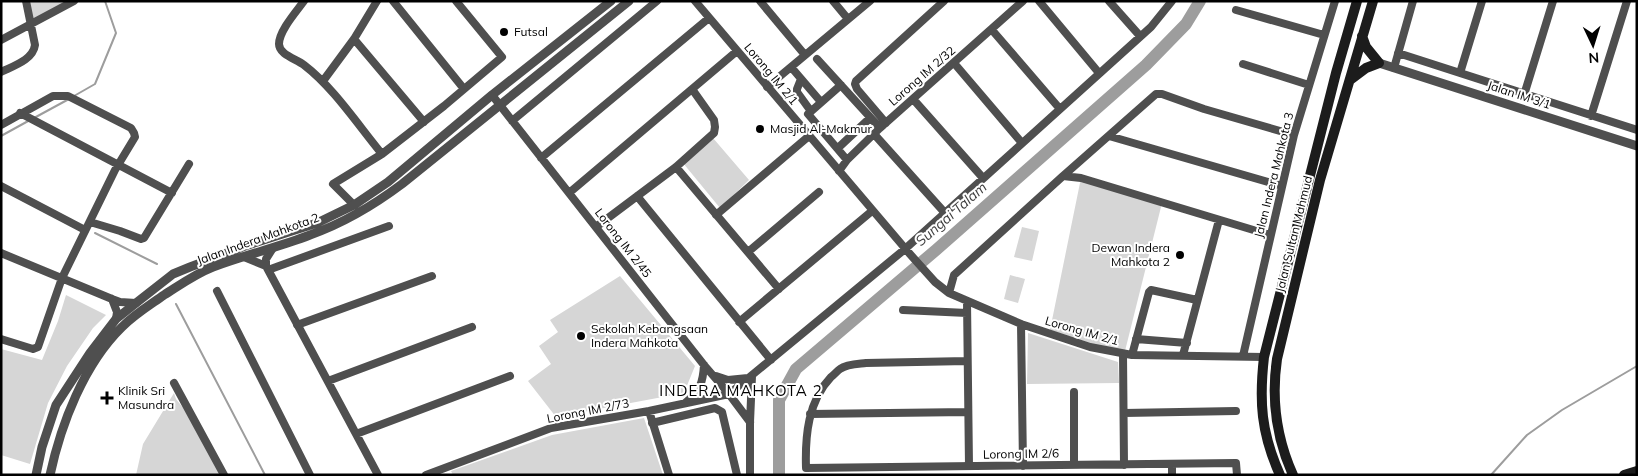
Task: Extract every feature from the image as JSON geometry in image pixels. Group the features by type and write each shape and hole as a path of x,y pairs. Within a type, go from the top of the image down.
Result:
{"main road":[{"name":"Jalan Sultan Mahmud","path":"1280,475 1270,452 1261,407 1264,356 1336,73 1357,1"},
{"name":"Jalan Sultan Mahmud","path":"1293,475 1287,462 1276,424 1274,387 1277,359 1320,180 1373,1"},
{"path":"1348,83 1359,72 1379,63 1366,47 1362,36"},
{"path":"1624,475 1637,471"}],"street":[{"path":"1,72 29,57 34,52 35,45 26,1"},
{"path":"1,40 74,1"},
{"path":"304,1 282,33 279,42 280,48 283,52 303,64 322,81 382,154"},
{"path":"322,81 354,39 377,1"},
{"path":"393,1 464,89"},
{"path":"354,205 333,184 382,154 424,122 502,57 456,1"},
{"name":"Jalan Indera Mahkota 2","path":"36,475 42,447 56,406 90,353 116,319 173,274 245,246 317,223 354,205 388,182 492,95 611,1"},
{"name":"Jalan Indera Mahkota 2","path":"50,475 55,451 69,411 84,379 113,337 138,313 190,278 212,267 311,235 357,214 378,201 402,184 629,1"},
{"path":"512,121 658,1"},
{"name":"Lorong IM 2/1","path":"695,1 872,211 935,282 949,293 1021,324 1090,347 1123,354 1264,356"},
{"path":"760,1 805,55"},
{"path":"833,1 848,19"},
{"path":"767,86 870,1"},
{"path":"944,1 856,81 855,84 880,128 945,213"},
{"name":"Lorong IM 2/32","path":"839,171 847,160 880,128 1023,1"},
{"path":"1039,1 1099,73"},
{"path":"1108,1 1140,36"},
{"path":"729,394 907,251 945,213 1161,17 1172,1"},
{"name":"Jalan Indera Mahkota 3","path":"1243,356 1294,135 1335,1"},
{"path":"1394,68 1414,1"},
{"path":"1460,73 1482,1"},
{"path":"1524,95 1553,1"},
{"path":"1591,116 1627,1"},
{"path":"1236,10 1324,35"},
{"path":"541,158 709,18"},
{"path":"992,30 1060,110"},
{"path":"354,39 424,122"},
{"path":"569,193 737,52"},
{"path":"1398,53 1637,130"},
{"path":"817,59 880,128"},
{"path":"954,63 1022,143"},
{"name":"Jalan IM 3/1","path":"1379,63 1637,146"},
{"path":"1243,64 1309,85"},
{"path":"791,67 821,102"},
{"path":"801,79 797,92 810,110"},
{"path":"841,85 810,110 808,114 847,160"},
{"path":"596,227 676,167 714,133 714,120 692,90"},
{"path":"949,293 954,275 1154,95 1162,94 1204,109 1294,135"},
{"name":"Lorong IM 2/45","path":"492,95 750,422"},
{"path":"1,125 52,96 72,98 131,128 134,132 134,136 118,164 62,278 38,347 33,349 1,339"},
{"path":"913,99 983,178"},
{"path":"21,114 172,193"},
{"path":"838,148 870,118"},
{"path":"716,214 809,136"},
{"path":"1109,136 1282,186"},
{"path":"90,222 141,239 144,238 188,164"},
{"path":"676,167 779,289"},
{"path":"1063,176 1081,178 1270,235"},
{"path":"1,186 86,230"},
{"path":"748,252 819,192"},
{"path":"637,196 771,360"},
{"path":"739,322 872,211"},
{"path":"1184,355 1219,220"},
{"path":"244,257 267,268 389,226"},
{"path":"273,248 266,259 267,268 378,475"},
{"path":"1,253 120,302 136,303"},
{"path":"298,325 432,276"},
{"path":"1132,355 1151,290 1197,300"},
{"path":"217,291 310,475"},
{"path":"112,299 117,312 116,319"},
{"path":"967,301 968,466"},
{"path":"903,310 967,313"},
{"path":"1021,324 1023,466"},
{"path":"328,381 472,327"},
{"path":"1136,339 1187,343"},
{"path":"1123,354 1124,464"},
{"path":"967,361 866,363 839,369 822,387 810,414 968,412"},
{"path":"683,404 697,392 703,375 704,364"},
{"path":"713,375 728,380 738,380 752,376"},
{"path":"356,434 510,376"},
{"path":"750,475 752,376"},
{"path":"174,383 224,475"},
{"path":"1074,392 1074,465"},
{"name":"Lorong IM 2/73","path":"426,475 551,428 649,411 729,394"},
{"path":"652,423 716,408 722,412 737,475"},
{"path":"649,411 669,475"},
{"path":"1124,413 1236,412"},
{"name":"Lorong IM 2/6","path":"810,414 806,440 806,468 1236,463 1237,475"},
{"path":"1172,464 1172,475"}],"shaded area":[{"path":"27,1 69,1 31,24"},
{"path":"713,138 749,180 720,208 683,163"},
{"path":"1081,178 1162,203 1124,355 1050,330"},
{"path":"1022,227 1039,231 1032,261 1014,257"},
{"path":"1010,275 1025,279 1018,303 1004,299"},
{"name":"Sekolah Kebangsaan Indera Mahkota","path":"620,276 695,366 684,393 556,417 528,381 551,364 539,346 558,332 550,320"},
{"path":"66,295 106,315 93,328 67,366 48,403 30,464 1,455 1,349 42,360 58,321"},
{"path":"1028,333 1118,362 1119,383 1027,384"},
{"path":"174,393 221,475 136,475 143,444"},
{"path":"644,418 663,475 453,475 451,471 552,435"}],"waterway":[{"path":"74,96 95,84 116,33 105,1"},
{"name":"Sungai Talam","path":"779,475 779,400 796,369 936,250 1146,65 1186,24 1200,1"},
{"path":"34,118 69,99"},
{"path":"1,136 30,120"},
{"path":"95,233 157,264"},
{"path":"176,304 265,475"},
{"path":"1491,475 1527,435 1562,410 1637,366"}],"place":[{"name":"Futsal","path":"504,32"},
{"name":"Masjid Al-Makmur","path":"760,129"},
{"name":"Dewan Indera Mahkota 2","path":"1180,255"},
{"name":"Sekolah Kebangsaan Indera Mahkota","path":"581,336"},
{"name":"Klinik Sri Masundra","path":"107,398"}],"district":[{"name":"INDERA MAHKOTA 2","path":"741,391"}]}
